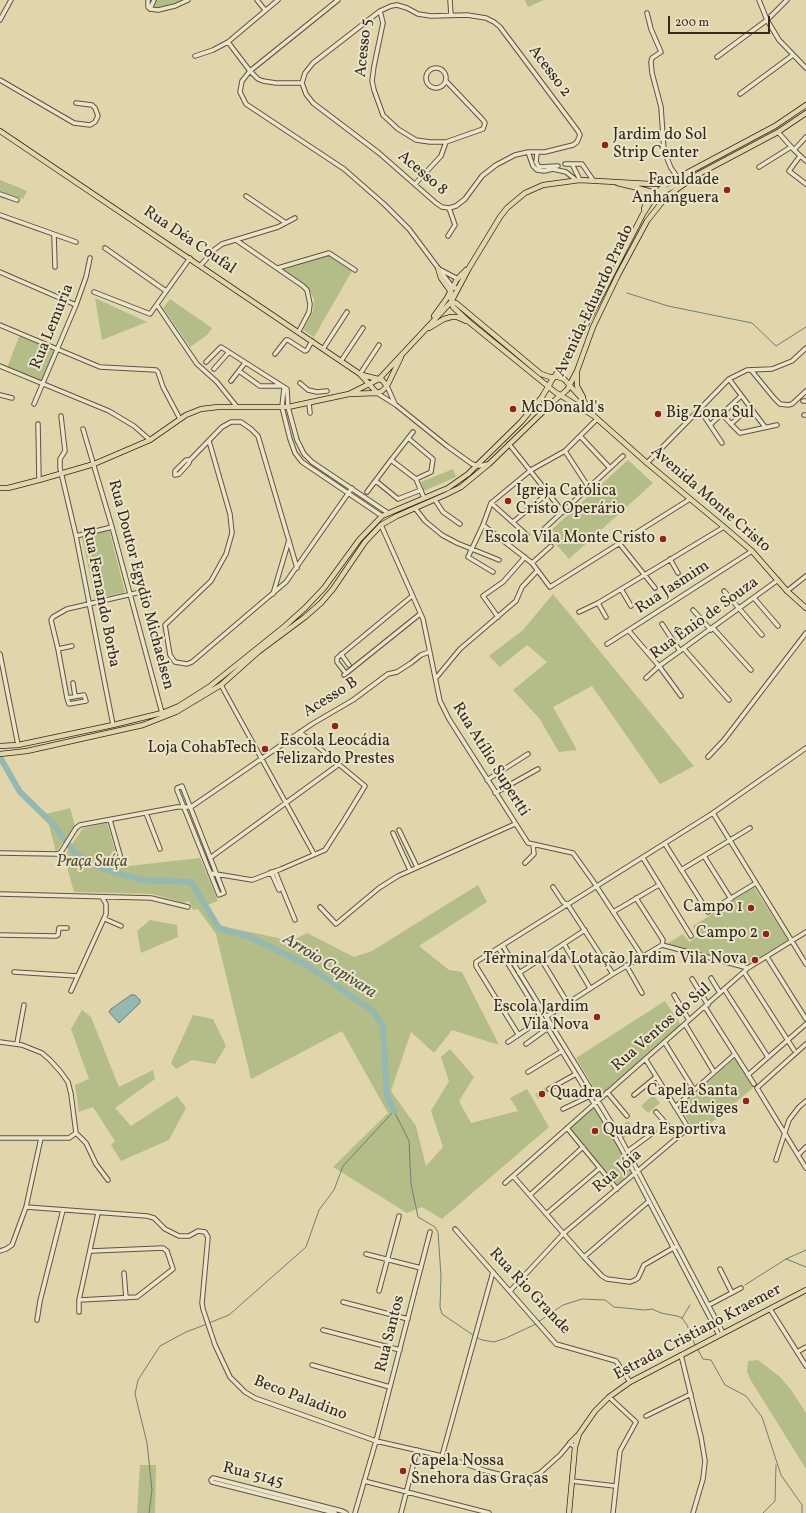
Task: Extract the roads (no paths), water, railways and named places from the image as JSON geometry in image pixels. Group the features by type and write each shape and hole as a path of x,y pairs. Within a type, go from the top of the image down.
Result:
{"main road":[{"path":"424,330 469,268 500,218 515,200 532,189 543,185 578,180 650,184 668,183 775,126 806,105"},
{"path":"613,182 639,188 656,194 663,193 676,184 706,171 778,132 806,113"},
{"name":"Rua Déa Coufal","path":"0,131 362,375 377,393"},
{"path":"735,155 737,149 752,138"},
{"path":"706,171 722,159 721,155"},
{"name":"Avenida Eduardo Prado","path":"0,754 27,751 143,725 176,712 221,685 258,652 305,618 329,594 365,542 381,525 461,487 489,464 570,386 593,327 618,275 647,221 666,197 698,175"},
{"name":"Avenida Eduardo Prado","path":"0,746 18,745 113,725 162,713 178,706 218,680 300,612 323,589 359,540 382,516 453,484 476,466 521,422 549,387 572,352 643,214 656,194 668,183"},
{"path":"639,188 645,193 647,200 643,214"},
{"path":"438,268 441,278 453,290"},
{"path":"0,488 8,488 94,464 150,440 180,419 201,409 288,407 349,394 360,390 379,378 403,354 451,302 453,290"},
{"path":"434,316 451,302 453,290"},
{"name":"Avenida Monte Cristo","path":"451,302 456,303 541,374 564,379 584,401 595,417"},
{"name":"Avenida Monte Cristo","path":"451,302 453,307 469,322 549,387 595,417 647,463 724,526 752,551 806,608"},
{"path":"424,330 444,319 451,317 457,317 469,322"},
{"path":"349,394 377,393 382,391 388,386 403,354"},
{"path":"577,370 577,386 584,401"},
{"path":"360,390 363,385 362,375"},
{"name":"Rua Déa Coufal","path":"362,375 379,378 388,386"},
{"path":"323,589 329,594"},
{"path":"300,612 305,618"},
{"path":"218,680 221,685 229,671"},
{"name":"Estrada Cristiano Kraemer","path":"569,1513 575,1447 579,1434 595,1411 609,1397 630,1382 806,1290"},
{"path":"570,1443 579,1434"}],"street":[{"path":"0,20 11,0"},
{"path":"148,0 148,7 150,9"},
{"path":"150,9 154,0"},
{"path":"150,9 158,10 175,6 188,0"},
{"path":"257,0 265,10"},
{"path":"195,56 213,50 228,42 278,0"},
{"path":"338,0 250,71 242,80 240,92 246,104 344,169 384,204 409,229 438,268 459,281"},
{"path":"391,6 392,0"},
{"path":"380,12 391,6 407,8 418,14 431,16 451,15 450,0"},
{"path":"758,0 767,20 779,40 806,68"},
{"path":"717,57 767,20 787,0"},
{"name":"Acesso 5","path":"302,83 305,73 313,63 380,12 383,23 372,81 383,115 398,129 416,140 446,142 481,130 485,123 446,82"},
{"path":"647,13 651,29 661,52 652,58 651,62 652,73 661,106 664,151 668,164 678,178"},
{"name":"Acesso 2","path":"451,15 467,15 486,18 500,27 578,131 579,139 573,145 537,153"},
{"path":"228,42 258,79 263,81 302,83"},
{"path":"740,94 792,55"},
{"path":"433,68 439,68 445,72 446,82 439,89 432,88 426,83 426,75 433,68"},
{"path":"0,80 74,123 90,125 95,122 98,116 95,108 92,105 76,103"},
{"name":"Acesso 8","path":"302,83 306,94 312,103 379,153 442,207 449,208 456,206 465,200 482,176 496,165 515,155 528,152 537,153"},
{"path":"778,132 806,161"},
{"path":"759,167 793,149 806,137"},
{"path":"414,184 441,156 446,142"},
{"path":"528,152 533,166 537,170 566,172 578,180"},
{"path":"537,153 536,162 539,167 558,166"},
{"path":"800,156 789,171 806,184"},
{"path":"565,164 584,165 593,180"},
{"path":"572,164 578,180"},
{"path":"0,194 17,200"},
{"path":"246,196 286,223"},
{"path":"448,236 455,225 449,208"},
{"path":"0,215 76,242"},
{"path":"201,266 222,244 278,227 295,218"},
{"path":"54,235 55,267"},
{"path":"236,240 303,286 310,296 309,312 298,331"},
{"path":"105,248 166,290"},
{"path":"278,268 329,253 355,270"},
{"name":"Rua Lemuria","path":"34,404 76,305 86,277 90,258"},
{"path":"94,292 150,314 190,258"},
{"path":"0,272 76,305"},
{"path":"157,305 197,364 217,382 237,407"},
{"path":"323,349 348,312"},
{"path":"0,324 100,368 156,370 180,419"},
{"path":"341,361 363,328"},
{"path":"275,354 286,340 305,351 312,341"},
{"path":"362,375 379,345"},
{"path":"206,362 220,347 288,391 288,407 297,440 304,454 312,462 388,513"},
{"path":"647,463 729,380 747,370 772,369 792,361 806,348"},
{"path":"214,369 229,352"},
{"path":"231,382 245,363"},
{"path":"0,366 114,414 134,426 150,440"},
{"path":"751,370 780,404 792,404 806,391"},
{"path":"239,371 260,386 283,387"},
{"path":"729,380 765,427"},
{"path":"300,383 308,390 317,392 327,391"},
{"name":"Rua Déa Coufal","path":"388,386 396,405"},
{"path":"283,387 282,407 290,439 302,462 382,516"},
{"path":"317,392 318,401"},
{"name":"Rua Déa Coufal","path":"377,393 396,405 447,446 476,466"},
{"path":"0,395 12,398"},
{"path":"710,425 741,396"},
{"path":"282,398 288,398"},
{"path":"288,398 294,406"},
{"path":"309,403 310,413"},
{"path":"732,424 750,407"},
{"path":"722,414 740,433 776,425"},
{"name":"Rua Fernando Borba","path":"61,416 65,451 60,459 61,474 76,536 113,725"},
{"path":"704,416 722,443"},
{"path":"493,572 468,557 483,525 491,503 531,470 565,451 580,436 595,417"},
{"path":"190,460 186,460 175,471 174,475 179,474 190,460 222,427 231,422 241,422 258,436 297,568"},
{"path":"38,424 39,480"},
{"name":"Rua Doutor Egydio Michaelsen","path":"83,429 112,527 162,713"},
{"path":"367,492 413,432"},
{"path":"580,436 610,468"},
{"path":"408,438 433,459 431,472 416,479"},
{"path":"209,441 230,514 232,533 226,554 211,581 165,625 171,657 175,662 181,664 192,662 286,582 352,488"},
{"path":"509,444 531,470 562,512"},
{"path":"565,451 589,488"},
{"path":"545,528 623,456"},
{"path":"391,460 416,479 424,498"},
{"path":"476,466 489,464"},
{"path":"376,481 398,499 421,491"},
{"path":"513,522 548,493"},
{"path":"483,525 532,564 550,587 690,499"},
{"path":"435,500 443,512 460,524"},
{"path":"491,503 527,535"},
{"path":"415,508 425,521 442,535 499,560"},
{"name":"Rua Atílio Supertti","path":"381,525 420,614 436,678 440,701 449,719 515,824 528,843 533,845"},
{"path":"580,612 598,603 724,526"},
{"path":"76,536 112,527"},
{"path":"272,595 289,539"},
{"path":"619,543 655,588"},
{"path":"532,564 551,546"},
{"name":"Rua Jasmim","path":"607,644 752,551"},
{"path":"498,617 483,596 503,582 524,557"},
{"path":"670,559 678,573"},
{"path":"436,678 460,649 516,601 522,588 537,571"},
{"path":"788,590 806,576"},
{"name":"Rua Ênio de Souza","path":"646,678 659,666 778,580"},
{"path":"621,589 631,606"},
{"path":"67,698 84,694 86,701 70,705 67,698 51,620 53,617 67,610 145,591"},
{"path":"724,591 762,635"},
{"path":"412,596 341,654 336,660 344,673 420,614"},
{"path":"754,598 778,626"},
{"path":"598,603 606,617"},
{"path":"693,610 751,670"},
{"path":"662,624 680,651"},
{"path":"629,631 659,666 681,696"},
{"path":"708,757 724,740 806,633"},
{"path":"58,649 72,646"},
{"path":"684,649 729,700"},
{"name":"Acesso B","path":"191,808 300,732 353,700 388,674 397,672 411,664 421,655 429,652"},
{"path":"0,654 18,745"},
{"path":"341,654 349,665"},
{"path":"73,683 75,696"},
{"path":"221,685 314,854"},
{"path":"210,873 252,880 325,850 364,786 300,732"},
{"path":"518,1034 475,963 714,813 806,748"},
{"path":"487,780 528,754"},
{"path":"210,858 338,765"},
{"path":"495,793 538,769"},
{"path":"182,786 191,808 224,894 219,895 184,808 177,789 182,786"},
{"path":"0,853 58,854 62,851 78,826 177,807 191,808"},
{"path":"146,813 160,849"},
{"path":"714,813 806,964"},
{"path":"110,820 122,862"},
{"path":"320,907 336,924 379,888 398,876 515,824"},
{"path":"682,870 750,828"},
{"path":"399,830 417,868"},
{"path":"393,833 410,870"},
{"path":"665,844 708,913 756,883"},
{"path":"525,863 532,856 534,851 533,845 573,853 642,956"},
{"path":"704,856 731,899"},
{"path":"642,858 691,936"},
{"path":"273,872 279,890"},
{"path":"273,872 295,920"},
{"path":"613,912 659,885"},
{"path":"553,887 563,902 568,905 613,974"},
{"path":"0,894 151,898 188,907"},
{"path":"71,990 105,919 106,904 102,897"},
{"path":"636,898 663,940 662,945"},
{"path":"105,919 121,926"},
{"path":"0,935 56,936 59,928 67,928"},
{"path":"519,974 585,930"},
{"name":"Rua Ventos do Sul","path":"505,1182 607,1092 646,1060 748,968 806,932"},
{"path":"564,944 590,988"},
{"path":"546,1017 567,1002 662,945 748,968"},
{"path":"501,948 519,974 529,995 546,1017 581,1078 628,1151 709,1306 721,1334"},
{"path":"501,948 542,1019 559,1042 562,1051 576,1074 581,1078 590,1096 596,1102 673,1248 721,1334"},
{"path":"767,957 806,1019"},
{"path":"541,959 567,1002"},
{"path":"626,966 642,993"},
{"path":"14,972 78,976"},
{"path":"744,972 794,1050"},
{"path":"692,978 706,1006 754,1084"},
{"path":"711,978 720,993"},
{"path":"724,989 768,1057"},
{"path":"674,995 689,1020"},
{"path":"17,1043 24,1004"},
{"path":"508,1042 542,1019"},
{"path":"685,1024 714,1072"},
{"path":"748,1075 806,1024"},
{"path":"526,1044 548,1028"},
{"path":"0,1042 17,1043 47,1057 60,1071 68,1082 76,1133 86,1143 96,1164 108,1180"},
{"path":"665,1043 694,1090"},
{"path":"806,1044 757,1088 806,1168"},
{"path":"528,1072 562,1051"},
{"path":"646,1060 675,1107 735,1054"},
{"path":"549,1089 576,1074"},
{"path":"634,1095 656,1077"},
{"path":"607,1092 627,1116"},
{"path":"563,1109 590,1096"},
{"path":"776,1160 784,1132 790,1120 799,1107 806,1101"},
{"name":"Rua Jóia","path":"510,1291 563,1234 685,1131 687,1128 675,1107"},
{"path":"656,1112 678,1137"},
{"path":"567,1128 618,1188"},
{"path":"628,1151 654,1132"},
{"path":"0,1138 69,1138 76,1133"},
{"path":"0,1251 12,1245 26,1207 41,1138"},
{"path":"530,1195 583,1147"},
{"path":"798,1155 806,1147"},
{"path":"546,1214 600,1168"},
{"path":"513,1176 563,1234 602,1276 614,1281 630,1282 638,1278 644,1265 678,1246"},
{"path":"584,1257 649,1201"},
{"path":"26,1207 98,1213 91,1251 79,1300 79,1312"},
{"path":"37,1320 40,1301 63,1210"},
{"name":"Beco Paladino","path":"98,1213 147,1216 154,1218 165,1229 179,1236 189,1236 198,1230 205,1232 207,1235 202,1306 214,1345 230,1376 245,1392 255,1398 376,1441 442,1456 486,1471 514,1478 530,1477 540,1473 560,1455 570,1443"},
{"path":"379,1291 399,1216"},
{"name":"Rua Rio Grande","path":"455,1229 556,1344 616,1361 630,1382"},
{"name":"Rua Santos","path":"355,1513 376,1441 430,1232"},
{"path":"79,1300 136,1297 174,1268 167,1251 163,1248 91,1251"},
{"path":"366,1254 421,1268"},
{"path":"720,1269 732,1293"},
{"path":"442,1456 493,1272"},
{"path":"124,1273 126,1298"},
{"path":"709,1306 741,1288"},
{"path":"343,1302 408,1320"},
{"path":"770,1309 806,1366"},
{"path":"323,1330 400,1350"},
{"path":"797,1352 806,1347"},
{"path":"681,1355 701,1437 705,1461 703,1479 693,1513"},
{"path":"312,1365 390,1386"},
{"path":"646,1416 691,1394"},
{"path":"609,1397 636,1422 620,1450 613,1513"},
{"path":"570,1443 575,1447"},
{"path":"401,1513 417,1450"},
{"name":"Rua 5145","path":"267,1494 214,1478 211,1480 212,1482 346,1513"},
{"path":"364,1481 489,1513"},
{"path":"572,1481 615,1486"},
{"name":"Rua 5145","path":"300,1502 336,1513"}],"water":[{"path":"131,995 135,995 140,1000 140,1003 119,1023 109,1012"}],"waterway":[{"path":"627,293 668,306 752,323 776,346 806,327"},
{"name":"Arroio Capivara","path":"1,759 20,792 53,824 74,852 98,867 141,880 191,882 219,928 250,937 305,964 373,1011 383,1026 387,1096 394,1111"},
{"path":"209,1323 229,1315 306,1247 319,1210 334,1190 343,1166 394,1111 409,1141 411,1184 418,1217 435,1227 438,1232 441,1276 440,1307 442,1314 473,1335"},
{"path":"745,1285 786,1259 806,1250"},
{"path":"786,1259 806,1267"},
{"name":"Arroio Capivara","path":"538,1322 563,1305 582,1299 605,1300 614,1307 645,1310 652,1309 661,1313 682,1318 687,1325 695,1345"},
{"path":"682,1318 690,1305"},
{"path":"149,1513 152,1490 147,1443 135,1394 138,1380 160,1346 186,1332 207,1324"},
{"name":"Arroio Capivara","path":"476,1337 482,1340 494,1342 536,1324"},
{"name":"Arroio Capivara","path":"698,1350 703,1359 711,1360 725,1385 746,1396 762,1417 781,1475 802,1505 802,1513"},
{"path":"763,1513 775,1501 776,1465"}],"place":[{"name":"Jardim do Sol Strip Center","path":"605,145"},
{"name":"Faculdade Anhanguera","path":"727,190"},
{"name":"McDonald's","path":"513,409"},
{"name":"Big Zona Sul","path":"658,414"},
{"name":"Igreja Católica Cristo Operário","path":"508,501"},
{"name":"Escola Vila Monte Cristo","path":"663,539"},
{"name":"Escola Leocádia Felizardo Prestes","path":"335,726"},
{"name":"Loja CohabTech","path":"265,749"},
{"name":"Campo 1","path":"751,908"},
{"name":"Campo 2","path":"766,934"},
{"name":"Terminal da Lotação Jardim Vila Nova","path":"755,960"},
{"name":"Escola Jardim Vila Nova","path":"597,1017"},
{"name":"Quadra","path":"542,1094"},
{"name":"Capela Santa Edwiges","path":"746,1101"},
{"name":"Quadra Esportiva","path":"595,1131"},
{"name":"Capela Nossa Snehora das Graças","path":"403,1471"}],"park label":[{"name":"Praça Suíça","path":"92,863"}]}
